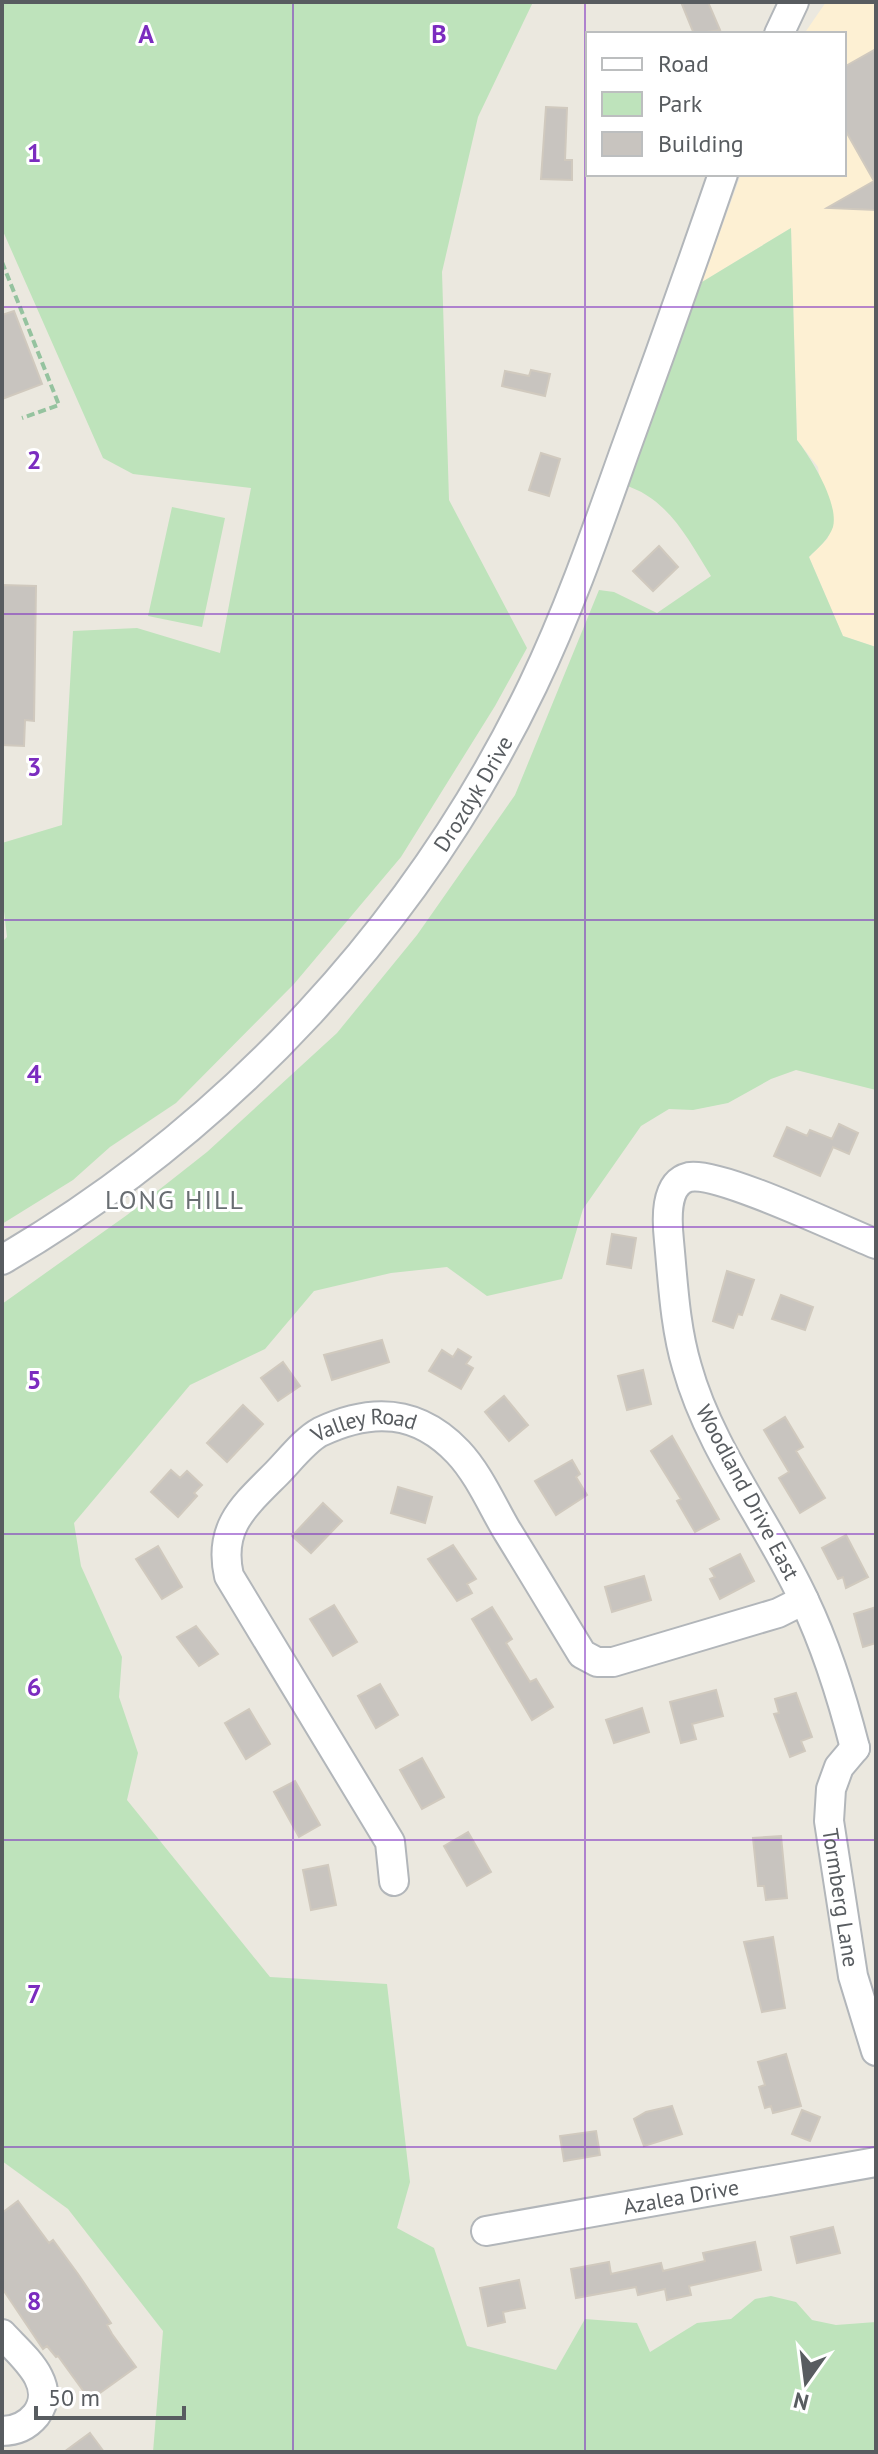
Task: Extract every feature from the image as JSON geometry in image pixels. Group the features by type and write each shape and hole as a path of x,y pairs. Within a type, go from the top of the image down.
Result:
{"street":[{"path":"780,32 794,2"},
{"name":"Drozdyk Drive","path":"2,1260 141,1168 235,1088 316,1007 389,919 448,835 525,699 574,593 722,176"},
{"name":"Woodland Drive East","path":"866,1746 804,1600 774,1539 732,1468 687,1369 668,1233 672,1193 678,1182 701,1177 721,1181 876,1244"},
{"name":"Valley Road","path":"394,1881 390,1842 229,1576 225,1560 224,1544 230,1527 274,1476 318,1433 359,1420 390,1417 411,1417 431,1427 461,1454 582,1654 597,1662 613,1662 778,1613 804,1600"},
{"name":"Tormberg Lane","path":"866,1746 839,1767 831,1789 829,1821 853,1976 876,2051"},
{"name":"Azalea Drive","path":"486,2231 876,2162"},
{"path":"2,2334 35,2370 43,2389 43,2400 33,2419 15,2430 2,2431"}],"path":[{"path":"2,262 59,405 22,418"}],"shaded area":[{"path":"826,2 876,2 876,647 843,636 809,557 828,538 818,467 797,440 791,228 702,282 740,176 846,176 846,32 805,32"}],"green space":[{"path":"2,2 533,2 478,117 442,272 449,500 527,648 495,706 401,857 294,984 176,1103 110,1147 73,1180 2,1224 2,942 7,937 2,894 2,843 62,825 73,631 137,628 220,653 251,488 133,474 103,458 2,229"},
{"path":"791,228 797,440 822,481 834,517 829,535 809,557 843,636 876,647 876,1090 796,1070 771,1079 728,1103 693,1110 669,1109 641,1126 583,1209 562,1279 487,1296 447,1267 391,1273 314,1291 265,1349 190,1385 74,1523 81,1566 122,1657 119,1697 138,1753 127,1800 270,1977 387,1984 410,2182 397,2228 434,2248 467,2346 556,2370 585,2319 637,2323 650,2352 697,2323 731,2319 755,2299 771,2296 796,2302 812,2320 836,2325 876,2322 876,2452 153,2452 163,2331 68,2209 2,2161 2,1304 127,1215 207,1152 337,1033 417,935 515,795 599,590 614,592 657,613 711,576 685,534 665,510 639,491 624,485 702,282"},
{"path":"172,507 225,518 202,627 148,616"}],"building":[{"path":"681,2 708,2 720,30 693,32"},
{"path":"876,49 876,210 827,208 874,181 846,132 846,66"},
{"path":"546,107 567,108 565,160 572,160 572,180 541,179"},
{"path":"14,311 42,384 2,399 2,315"},
{"path":"531,370 550,374 545,396 502,386 505,371 529,376"},
{"path":"541,453 560,459 549,496 529,490"},
{"path":"659,546 678,567 653,591 633,571"},
{"path":"2,585 36,586 34,721 25,720 24,746 2,745"},
{"path":"839,1124 858,1133 849,1154 833,1147 820,1176 774,1156 787,1127 807,1136 810,1130 832,1139"},
{"path":"612,1234 636,1238 631,1268 607,1264"},
{"path":"727,1271 754,1280 742,1315 738,1314 733,1328 713,1321"},
{"path":"781,1295 813,1307 805,1330 772,1319"},
{"path":"382,1340 389,1362 332,1380 324,1355"},
{"path":"458,1349 471,1357 466,1364 473,1368 461,1389 429,1371 442,1350 453,1357"},
{"path":"283,1362 300,1386 278,1401 261,1378"},
{"path":"643,1370 651,1404 627,1410 618,1376"},
{"path":"504,1396 528,1425 509,1441 485,1412"},
{"path":"243,1405 263,1424 227,1462 207,1443"},
{"path":"785,1417 803,1447 796,1451 825,1498 800,1513 779,1478 789,1472 764,1430"},
{"path":"672,1436 719,1519 695,1532 677,1501 681,1499 651,1451"},
{"path":"572,1460 580,1474 576,1477 587,1495 556,1515 535,1481"},
{"path":"171,1470 180,1478 187,1471 202,1485 194,1493 197,1496 178,1517 151,1492"},
{"path":"398,1487 432,1497 425,1523 391,1513"},
{"path":"323,1503 342,1521 311,1553 292,1536"},
{"path":"846,1535 868,1577 846,1588 843,1577 838,1579 822,1548"},
{"path":"453,1545 476,1579 467,1584 472,1593 457,1601 428,1559"},
{"path":"158,1546 182,1587 162,1599 136,1559"},
{"path":"740,1554 754,1581 720,1599 710,1579 715,1577 710,1569"},
{"path":"644,1576 651,1600 612,1612 605,1587"},
{"path":"334,1605 357,1642 333,1656 310,1619"},
{"path":"492,1607 512,1639 506,1643 530,1682 536,1679 553,1707 532,1720 472,1619"},
{"path":"876,1607 876,1643 863,1647 854,1614"},
{"path":"196,1626 218,1654 199,1666 177,1637"},
{"path":"380,1684 398,1715 376,1728 358,1696"},
{"path":"716,1690 723,1716 692,1724 696,1739 681,1743 670,1702"},
{"path":"796,1693 812,1737 801,1741 805,1751 790,1757 774,1714 779,1713 775,1699"},
{"path":"642,1708 649,1732 614,1743 606,1720"},
{"path":"249,1709 270,1744 246,1759 225,1723"},
{"path":"422,1758 444,1797 422,1809 400,1770"},
{"path":"295,1781 320,1825 299,1837 274,1792"},
{"path":"468,1832 491,1872 467,1886 444,1846"},
{"path":"781,1836 787,1898 766,1900 764,1886 758,1886 753,1838"},
{"path":"328,1865 336,1905 311,1910 303,1870"},
{"path":"773,1937 785,2008 762,2012 744,1942"},
{"path":"786,2054 801,2106 773,2113 771,2106 765,2108 759,2087 765,2085 758,2062"},
{"path":"672,2106 682,2134 644,2146 634,2119 646,2112"},
{"path":"802,2110 820,2117 810,2141 792,2134"},
{"path":"596,2131 600,2155 564,2161 560,2136"},
{"path":"18,2201 49,2243 53,2240 78,2274 111,2323 107,2325 112,2334 136,2367 90,2400 58,2356 47,2346 43,2349 2,2288 2,2213"},
{"path":"833,2227 840,2253 797,2263 791,2237"},
{"path":"755,2242 761,2270 689,2286 691,2295 667,2300 665,2289 638,2295 636,2287 576,2298 571,2269 609,2262 611,2274 661,2263 663,2271 705,2261 703,2253"},
{"path":"519,2280 525,2308 503,2312 505,2322 488,2326 480,2288"},
{"path":"90,2433 104,2452 64,2452"}],"district":[{"name":"LONG HILL","path":"175,1200"}]}
